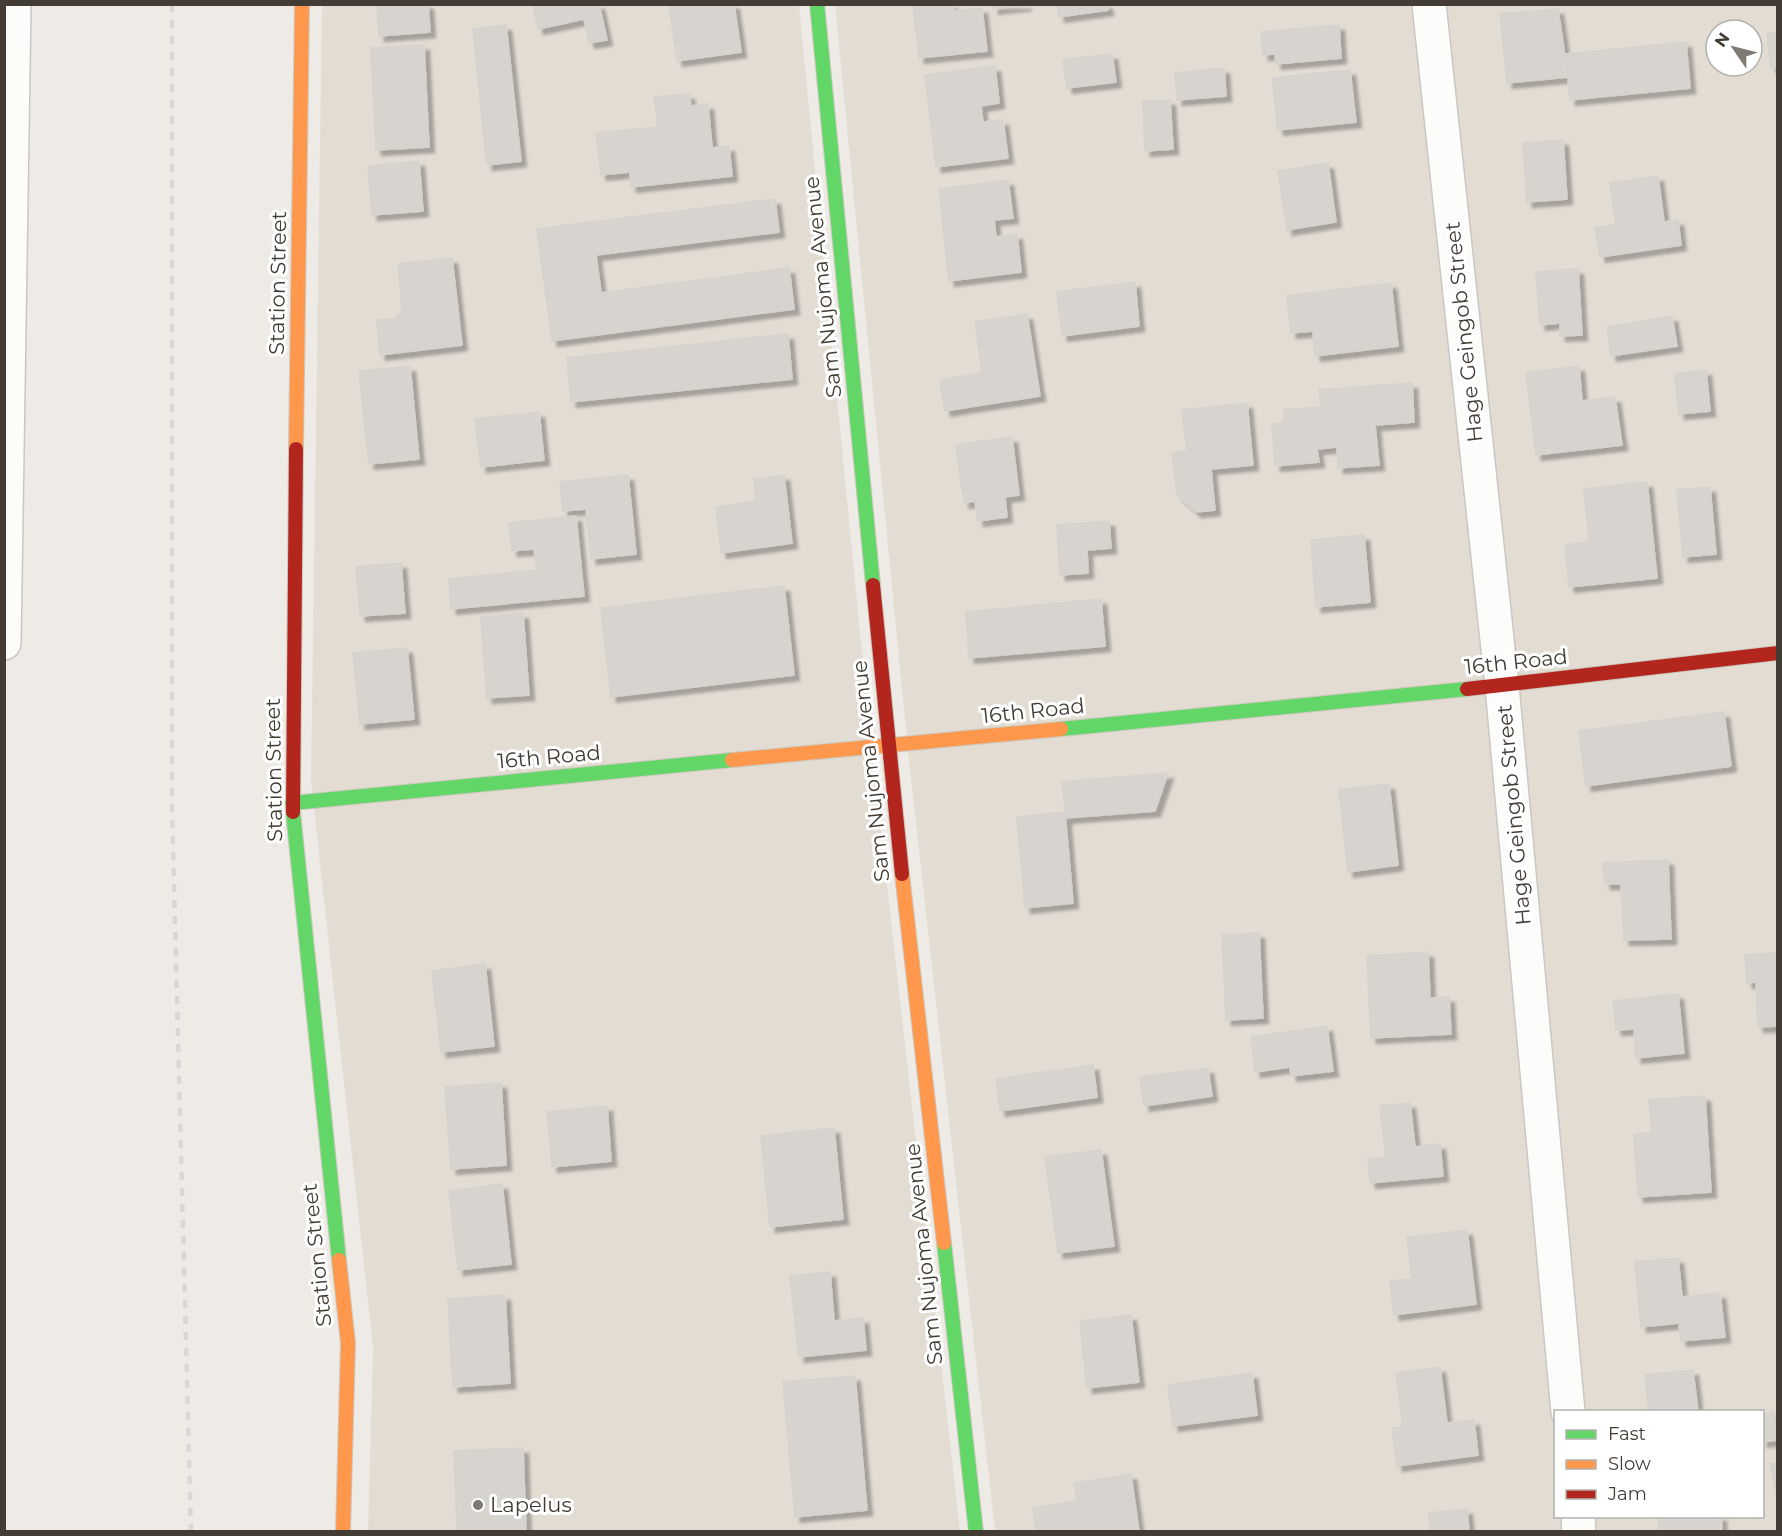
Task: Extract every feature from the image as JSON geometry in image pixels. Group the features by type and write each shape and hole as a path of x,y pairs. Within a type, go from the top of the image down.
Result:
{"street":[{"path":"4,643 14,4"},
{"name":"Station Street","path":"302,4 292,803 348,1343 343,1532"},
{"name":"Sam Nujoma Avenue","path":"817,4 888,746 976,1532"},
{"name":"Hage Geingob Street","path":"1429,4 1502,686 1568,1410"},
{"name":"16th Road","path":"292,803 1502,686 1778,653"}],"shaded area":[{"path":"322,5 799,5 869,726 960,1531 368,1531 373,1348 311,781"},
{"path":"835,5 1777,5 1777,1531 995,1531 909,760"}],"building":[{"path":"377,4 428,4 430,32 379,36"},
{"path":"533,4 599,4 607,40 589,43 584,19 538,29"},
{"path":"669,4 734,4 741,52 677,61"},
{"path":"913,4 953,4 954,11 982,8 987,51 919,58"},
{"path":"993,4 1026,4 1026,5 993,9"},
{"path":"1057,4 1107,4 1108,10 1059,17"},
{"path":"1558,9 1568,77 1507,83 1500,14"},
{"path":"506,25 521,161 487,165 473,29"},
{"path":"1339,25 1341,58 1276,64 1275,54 1263,55 1261,32"},
{"path":"1778,32 1778,67 1771,68 1767,33"},
{"path":"1686,42 1690,88 1570,100 1566,54"},
{"path":"424,45 429,147 376,150 371,48"},
{"path":"1112,54 1116,82 1067,88 1063,60"},
{"path":"995,66 999,103 981,106 983,122 1003,120 1008,158 936,167 925,75"},
{"path":"1224,68 1226,96 1177,100 1175,73"},
{"path":"1350,70 1356,122 1278,130 1272,78"},
{"path":"689,94 691,106 708,104 712,148 729,146 732,176 631,187 630,172 601,175 596,133 658,127 654,97"},
{"path":"1170,100 1173,149 1145,151 1143,101"},
{"path":"1563,140 1567,199 1527,202 1523,143"},
{"path":"419,161 423,211 372,215 368,166"},
{"path":"1328,163 1336,222 1287,230 1278,171"},
{"path":"1658,176 1664,222 1678,220 1681,245 1600,257 1595,228 1616,225 1610,183"},
{"path":"1008,180 1013,218 994,220 996,237 1017,234 1021,272 949,281 939,189"},
{"path":"775,199 779,232 596,255 601,293 789,268 794,309 552,341 537,229"},
{"path":"452,258 462,345 380,355 377,320 395,319 402,309 398,264"},
{"path":"1578,269 1582,335 1560,336 1560,323 1540,325 1536,272"},
{"path":"1135,282 1139,326 1062,336 1057,292"},
{"path":"1391,283 1398,346 1315,356 1313,331 1291,333 1287,296"},
{"path":"1027,314 1040,396 945,411 940,380 982,373 975,322"},
{"path":"1672,316 1677,346 1611,356 1607,327"},
{"path":"788,334 792,379 571,402 567,358"},
{"path":"410,366 419,459 369,464 359,371"},
{"path":"1579,366 1582,401 1615,397 1622,445 1536,455 1526,373"},
{"path":"1706,370 1710,411 1679,414 1675,374"},
{"path":"1412,383 1414,422 1375,425 1379,465 1338,468 1337,447 1317,449 1319,462 1275,466 1272,424 1284,423 1284,410 1321,407 1319,390"},
{"path":"1247,403 1253,465 1211,469 1215,510 1196,512 1177,495 1172,453 1187,451 1182,410"},
{"path":"539,412 544,460 481,467 475,419"},
{"path":"1012,437 1019,495 1005,497 1007,517 978,521 975,501 964,503 956,445"},
{"path":"628,475 636,554 591,559 586,509 563,511 560,482"},
{"path":"784,475 792,543 721,553 716,507 756,501 754,479"},
{"path":"1647,482 1657,578 1569,587 1565,545 1589,542 1584,489"},
{"path":"1710,487 1716,554 1683,557 1677,490"},
{"path":"576,516 584,596 451,609 449,579 537,570 534,549 512,551 509,523"},
{"path":"1109,521 1111,548 1087,550 1088,573 1060,575 1057,525"},
{"path":"1364,535 1370,602 1316,607 1311,540"},
{"path":"401,563 405,613 360,616 356,567"},
{"path":"784,586 794,675 611,697 601,608"},
{"path":"1101,599 1105,646 969,658 966,612"},
{"path":"523,613 529,695 487,698 481,617"},
{"path":"407,648 414,719 360,724 353,653"},
{"path":"1724,712 1731,766 1586,786 1579,731"},
{"path":"1168,773 1155,811 1066,818 1062,782"},
{"path":"1389,784 1398,865 1348,872 1339,790"},
{"path":"1065,812 1073,903 1025,908 1017,817"},
{"path":"1668,860 1671,939 1624,940 1621,884 1605,884 1603,863"},
{"path":"1259,933 1263,1018 1226,1020 1222,935"},
{"path":"1428,952 1430,998 1449,997 1451,1034 1371,1038 1367,956"},
{"path":"1778,953 1778,1026 1758,1027 1756,982 1747,983 1745,955"},
{"path":"485,964 494,1046 441,1052 432,971"},
{"path":"1678,994 1684,1053 1636,1058 1634,1029 1616,1030 1613,1001"},
{"path":"1327,1026 1333,1071 1291,1076 1290,1067 1255,1072 1251,1037"},
{"path":"1093,1065 1097,1097 1000,1111 996,1079"},
{"path":"1208,1068 1212,1096 1144,1106 1140,1077"},
{"path":"501,1083 506,1165 451,1169 445,1087"},
{"path":"1705,1096 1711,1192 1638,1197 1634,1134 1652,1133 1649,1100"},
{"path":"1410,1103 1415,1147 1440,1144 1443,1176 1370,1183 1368,1159 1386,1157 1380,1106"},
{"path":"607,1106 611,1161 552,1167 547,1112"},
{"path":"834,1128 843,1219 770,1227 761,1136"},
{"path":"1101,1150 1114,1246 1058,1253 1045,1157"},
{"path":"502,1184 511,1264 458,1270 449,1191"},
{"path":"1467,1230 1476,1304 1394,1315 1390,1281 1412,1279 1407,1238"},
{"path":"1678,1258 1682,1297 1720,1293 1725,1337 1681,1341 1679,1323 1641,1327 1635,1262"},
{"path":"830,1272 834,1321 863,1318 866,1350 799,1357 790,1276"},
{"path":"505,1295 510,1383 453,1387 448,1299"},
{"path":"1131,1315 1139,1382 1087,1388 1080,1321"},
{"path":"1440,1367 1447,1423 1474,1420 1478,1455 1397,1466 1392,1428 1403,1427 1396,1373"},
{"path":"1693,1370 1698,1410 1649,1410 1645,1375"},
{"path":"1252,1373 1257,1415 1173,1426 1168,1385"},
{"path":"855,1376 867,1510 795,1517 783,1382"},
{"path":"1774,1412 1777,1440 1764,1442 1764,1414"},
{"path":"523,1448 526,1532 457,1532 454,1451"},
{"path":"1778,1463 1778,1497 1777,1497 1770,1464"},
{"path":"1131,1474 1139,1532 1036,1532 1033,1508 1077,1501 1074,1483"},
{"path":"1467,1509 1469,1532 1430,1532 1429,1513"},
{"path":"1658,1518 1721,1518 1722,1532 1659,1532"}],"railway":[{"path":"172,4 172,809 191,1532"}],"traffic: fast":[{"path":"817,4 873,585"},
{"path":"1061,729 1467,689"},
{"path":"292,803 732,760"},
{"path":"293,812 339,1260"},
{"path":"944,1243 976,1532"}],"traffic: slow":[{"path":"296,449 302,4"},
{"path":"732,760 1061,729"},
{"path":"902,874 944,1243"},
{"path":"339,1260 348,1343 343,1532"}],"traffic: jam":[{"path":"293,812 296,449"},
{"path":"873,585 902,874"},
{"path":"1467,689 1778,653"}],"place":[{"name":"Lapelus","path":"478,1505"}]}
